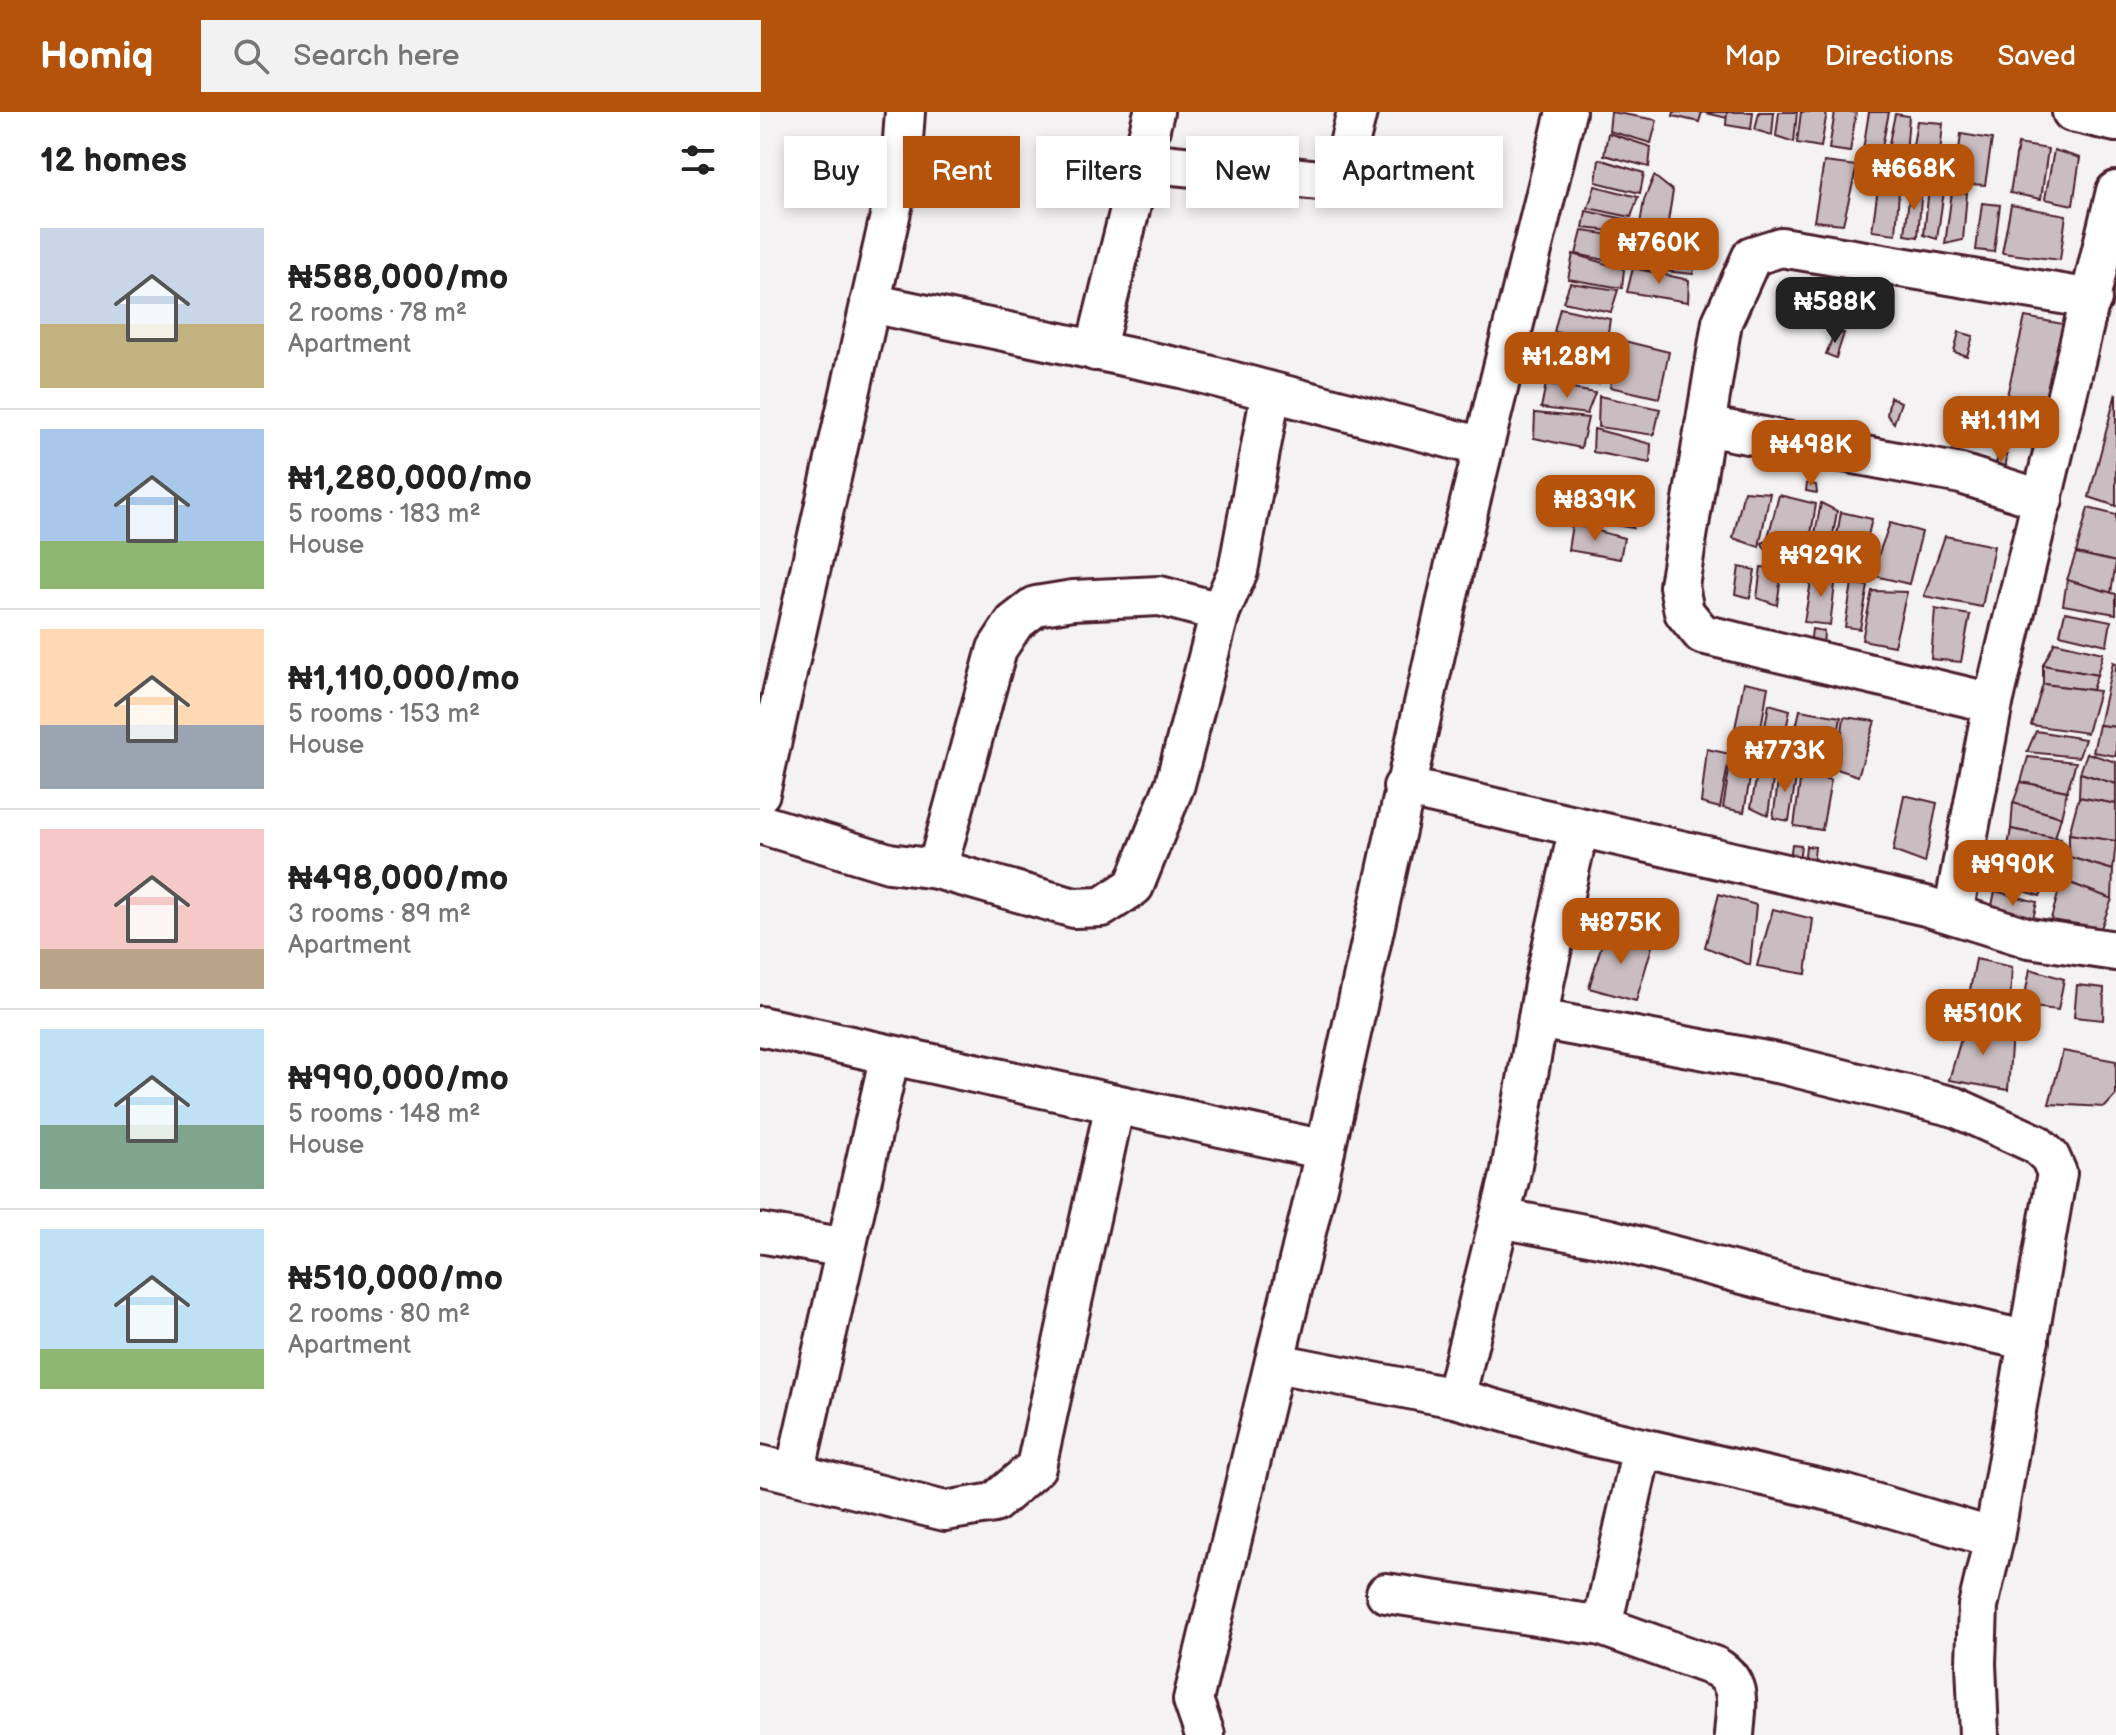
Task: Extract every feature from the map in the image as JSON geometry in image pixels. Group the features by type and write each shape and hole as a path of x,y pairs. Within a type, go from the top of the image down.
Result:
{"street":[{"path":"760,793 901,167 905,112"},
{"path":"1149,136 1154,112"},
{"path":"1170,165 1330,181 1343,169 1357,112"},
{"path":"1205,1735 1193,1700 1325,1150 1403,787 1566,112"},
{"path":"2072,112 2116,122"},
{"path":"1953,914 1993,703 2116,191"},
{"path":"1095,351 1132,208"},
{"path":"1993,703 1702,634 1684,612 1679,586 1722,322 1752,256 1781,247 2092,299"},
{"path":"870,303 1271,392 1483,447"},
{"path":"760,824 889,863 937,869 1074,908 1102,907 1134,886 1175,784 1220,612 1238,571 1271,392"},
{"path":"1705,426 1961,474 2043,500"},
{"path":"937,869 997,649 1014,623 1036,606 1145,596 1160,596 1220,612"},
{"path":"1403,787 1953,914 2029,938 2116,951"},
{"path":"1455,1398 1500,1218 1579,827"},
{"path":"1538,1019 1782,1064 1955,1107 2036,1144 2050,1157 2057,1173 1994,1538 1978,1606 1976,1663 1979,1735"},
{"path":"760,1026 1325,1150"},
{"path":"890,1055 846,1248 777,1469 945,1511 994,1503 1036,1467 1115,1104"},
{"path":"1500,1218 1610,1239 1796,1288 2029,1341"},
{"path":"760,1233 846,1248"},
{"path":"1276,1363 1455,1398 1642,1448 1847,1495 1994,1538"},
{"path":"1602,1626 1642,1448"},
{"path":"1386,1593 1602,1626 1716,1667 1731,1676 1737,1691 1734,1735"}],"building":[{"path":"1611,112 1657,120 1651,143 1609,131"},
{"path":"1674,112 1702,112 1699,122 1673,116"},
{"path":"1702,112 1727,112 1727,118"},
{"path":"1727,112 1753,112 1751,129 1726,125"},
{"path":"1759,112 1774,112 1772,135 1755,130"},
{"path":"1779,112 1797,112 1794,142 1776,136"},
{"path":"1801,112 1827,112 1821,147 1797,143"},
{"path":"1835,112 1856,112 1850,152 1829,149"},
{"path":"1869,112 1889,112 1879,162 1862,156"},
{"path":"1895,114 1909,116 1905,167 1884,167"},
{"path":"1917,121 1943,123 1938,175 1909,170"},
{"path":"1608,133 1651,147 1649,167 1604,155"},
{"path":"1961,134 1992,139 1985,185 1955,183"},
{"path":"2018,144 2048,149 2041,199 2010,193"},
{"path":"2054,150 2080,158 2073,205 2045,199"},
{"path":"1599,159 1644,173 1640,193 1596,182"},
{"path":"1824,162 1857,166 1843,224 1814,221"},
{"path":"1880,174 1900,177 1896,234 1872,231"},
{"path":"1654,176 1673,191 1664,246 1699,246 1693,274 1633,268 1644,200"},
{"path":"1922,185 1918,237 1905,235 1910,188"},
{"path":"1595,186 1638,197 1631,217 1588,208"},
{"path":"1929,188 1944,191 1937,239 1924,235"},
{"path":"1952,192 1967,193 1963,240 1945,244"},
{"path":"1982,203 2000,205 1994,252 1976,250"},
{"path":"2011,205 2066,215 2060,260 2002,253"},
{"path":"1586,211 1635,221 1632,233 1583,228"},
{"path":"1582,231 1630,237 1624,264 1576,254"},
{"path":"1573,254 1624,269 1622,288 1568,279"},
{"path":"1633,268 1689,280 1688,302 1627,292"},
{"path":"1570,283 1618,290 1611,312 1563,302"},
{"path":"1560,308 1610,319 1607,340 1554,332"},
{"path":"2025,317 2063,324 2036,449 1997,439"},
{"path":"1959,332 1973,336 1967,356 1954,352"},
{"path":"1844,333 1836,358 1826,354 1834,334"},
{"path":"1620,340 1669,352 1659,398 1610,387"},
{"path":"1551,344 1604,360 1599,384 1546,372"},
{"path":"1546,384 1595,393 1587,414 1541,408"},
{"path":"2116,393 2116,506 2089,497"},
{"path":"1599,396 1660,409 1654,435 1598,427"},
{"path":"1890,397 1901,402 1894,423 1887,415"},
{"path":"1535,413 1588,418 1581,448 1534,438"},
{"path":"1594,429 1651,444 1650,463 1593,452"},
{"path":"2007,455 2005,472 1994,472 1998,456"},
{"path":"1807,483 1816,485 1817,493 1806,491"},
{"path":"1744,491 1770,493 1759,547 1733,538"},
{"path":"1582,492 1635,502 1633,528 1574,518"},
{"path":"1779,495 1816,504 1807,558 1765,549 1762,543 1767,541"},
{"path":"1821,503 1837,511 1828,565 1810,559"},
{"path":"2088,508 2116,515 2116,562 2076,553"},
{"path":"1841,512 1872,519 1859,572 1832,564"},
{"path":"1890,523 1922,532 1909,584 1871,575"},
{"path":"1572,524 1624,538 1620,559 1568,550"},
{"path":"1945,536 1994,546 1982,607 1924,596"},
{"path":"2076,553 2116,562 2111,593 2067,580"},
{"path":"1739,567 1755,570 1750,598 1735,594"},
{"path":"1761,567 1782,569 1777,605 1757,598"},
{"path":"1813,570 1836,576 1830,625 1804,622"},
{"path":"2067,580 2116,594 2116,614 2063,605"},
{"path":"1852,583 1868,586 1860,629 1845,627"},
{"path":"1872,591 1907,592 1894,646 1862,640"},
{"path":"1935,609 1970,615 1961,662 1931,659"},
{"path":"2065,612 2111,621 2107,645 2060,634"},
{"path":"1812,629 1824,631 1823,647 1810,646"},
{"path":"2055,642 2103,653 2097,675 2043,665"},
{"path":"2113,662 2116,663 2116,727 2099,725"},
{"path":"2043,665 2097,675 2092,690 2043,684"},
{"path":"1744,682 1768,687 1758,745 1732,744"},
{"path":"2043,684 2099,691 2087,733 2031,725"},
{"path":"1769,704 1790,710 1781,754 1760,755"},
{"path":"1800,710 1841,717 1832,769 1788,762"},
{"path":"1844,717 1875,721 1858,776 1837,769"},
{"path":"2099,725 2116,727 2116,756 2093,752"},
{"path":"2036,731 2085,739 2079,757 2027,752"},
{"path":"1707,749 1730,754 1720,808 1701,803"},
{"path":"2087,753 2116,762 2116,784 2080,773"},
{"path":"2028,757 2076,762 2067,791 2021,782"},
{"path":"1731,758 1753,761 1744,812 1723,808"},
{"path":"1759,763 1775,766 1768,815 1751,807"},
{"path":"1780,768 1797,772 1789,821 1773,818"},
{"path":"2080,773 2116,784 2116,804 2079,797"},
{"path":"1801,774 1831,780 1822,830 1794,826"},
{"path":"2021,782 2067,791 2061,817 2013,803"},
{"path":"1904,795 1937,803 1925,863 1893,851"},
{"path":"2079,797 2116,804 2116,841 2069,834"},
{"path":"2013,803 2061,817 2055,838 2011,829"},
{"path":"2011,829 2061,839 2051,872 2007,852"},
{"path":"2069,834 2116,841 2113,870 2069,857"},
{"path":"1792,844 1801,845 1799,862 1790,859"},
{"path":"1806,846 1815,847 1813,865 1804,864"},
{"path":"2069,857 2113,870 2112,899 2062,880"},
{"path":"2005,859 2051,872 2040,896 1997,883"},
{"path":"2062,880 2112,899 2099,933 2050,922"},
{"path":"1995,891 2037,902 2032,923 1990,915"},
{"path":"1719,894 1756,905 1750,965 1705,947"},
{"path":"1773,909 1813,919 1806,974 1757,966"},
{"path":"1605,933 1653,943 1636,1001 1589,988"},
{"path":"1976,959 2012,967 2010,1001 1969,995"},
{"path":"2030,969 2064,979 2058,1010 2023,1006"},
{"path":"2077,985 2104,988 2103,1020 2074,1017"},
{"path":"1966,1022 2012,1032 2008,1090 1949,1080"},
{"path":"2063,1051 2116,1061 2116,1095 2105,1107 2049,1104"}]}
